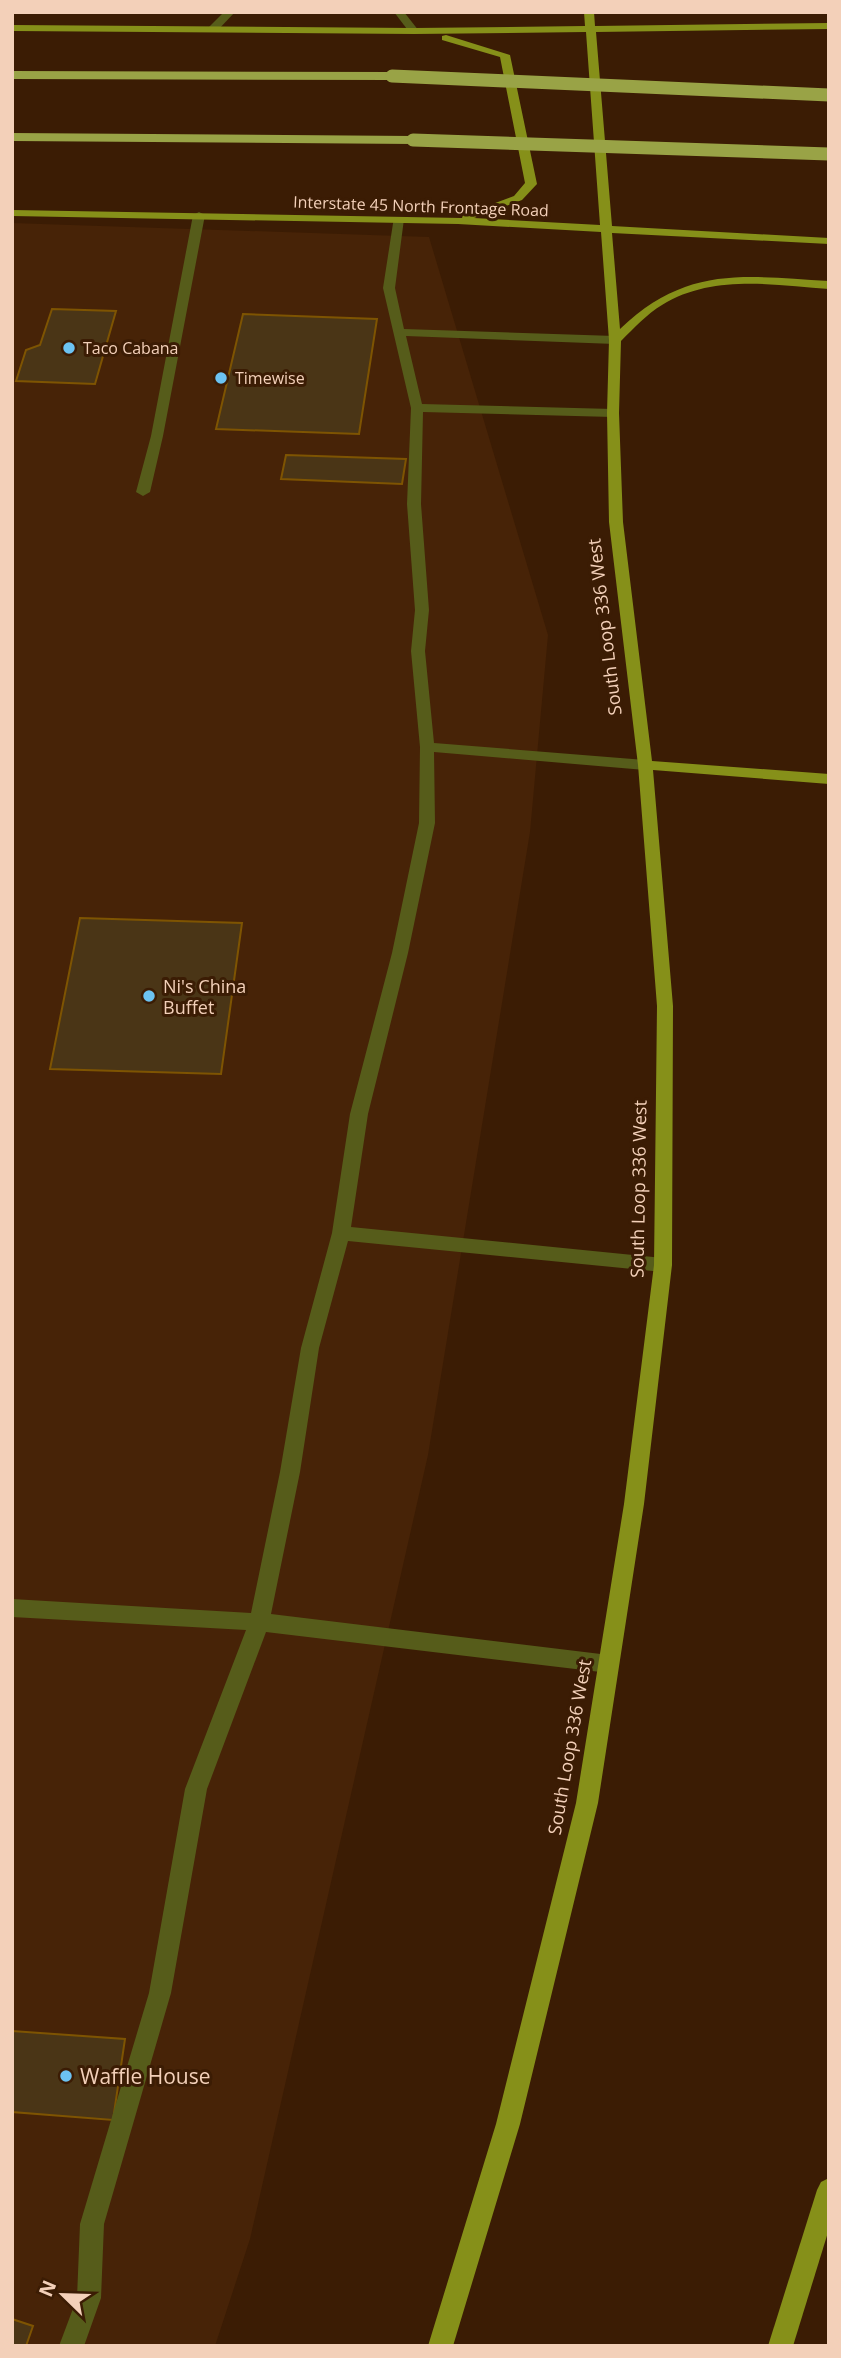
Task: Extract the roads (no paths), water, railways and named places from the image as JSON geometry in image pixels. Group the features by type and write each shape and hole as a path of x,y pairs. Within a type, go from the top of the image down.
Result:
{"highway":[{"path":"12,75 393,76 829,95"},
{"path":"12,136 413,139 829,154"}],"main road":[{"name":"South Loop 336 West","path":"440,2346 508,2124 587,1803 634,1504 663,1265 666,1006 645,765 616,522 613,414 615,340 589,12"},
{"path":"12,28 414,31 829,26"},
{"path":"414,31 468,43 505,55 531,184 518,198 457,221"},
{"name":"Interstate 45 North Frontage Road","path":"12,213 457,221 829,241"},
{"path":"615,340 659,301 710,281 829,285"},
{"path":"645,765 829,779"},
{"path":"780,2346 829,2190"}],"lane":[{"path":"213,29 230,12"},
{"path":"399,12 414,31"},
{"path":"143,492 157,436 199,215"},
{"path":"71,2346 89,2298 92,2224 160,1993 196,1789 258,1622 290,1472 310,1348 341,1233 359,1114 400,953 427,824 427,747 418,651 422,610 414,504 417,408 389,288 398,219"},
{"path":"399,332 615,340"},
{"path":"417,408 613,414"},
{"path":"427,747 645,765"},
{"path":"341,1233 663,1265"},
{"path":"12,1608 258,1622 610,1664"}],"place":[{"name":"Taco Cabana","path":"69,348"},
{"name":"Timewise","path":"221,378"},
{"name":"Ni's China Buffet","path":"149,996"},
{"name":"Waffle House","path":"66,2076"}]}
